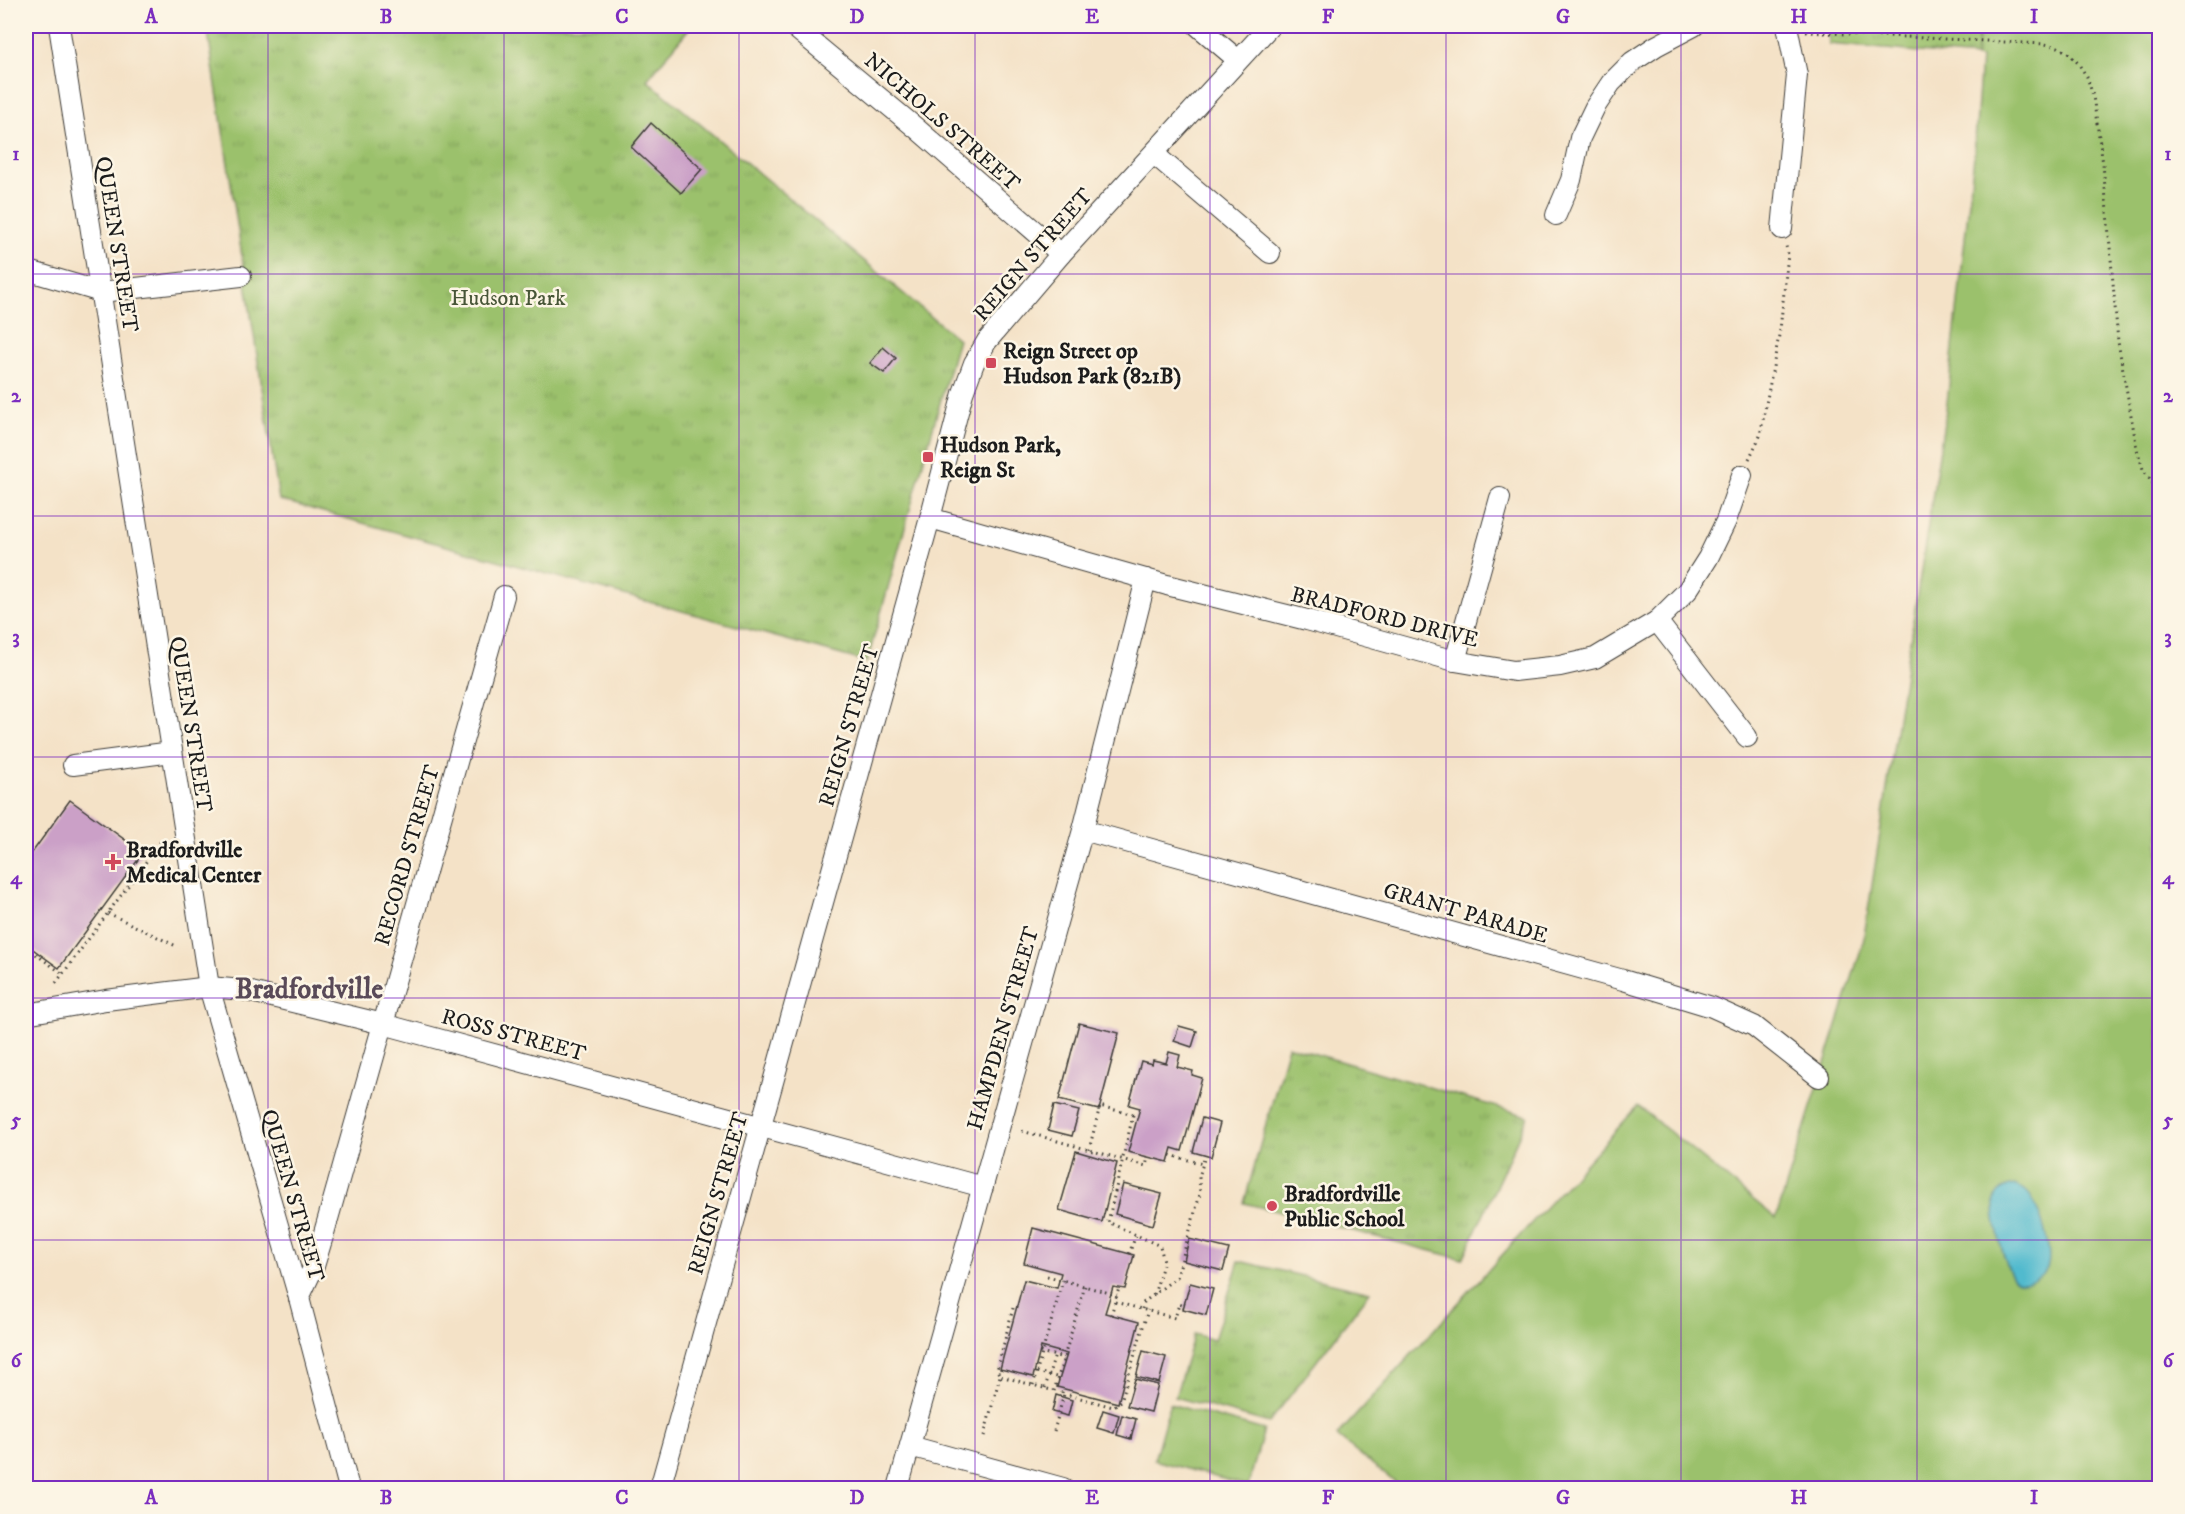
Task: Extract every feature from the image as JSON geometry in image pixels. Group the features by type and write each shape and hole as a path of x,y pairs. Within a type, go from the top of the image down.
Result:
{"street":[{"name":"QUEEN STREET","path":"59,26 209,987 299,1298 349,1488"},
{"name":"NICHOLS STREET","path":"793,26 916,128 1061,254"},
{"path":"1198,26 1238,60"},
{"name":"REIGN STREET","path":"660,1488 963,393 974,363 987,341 1061,254 1270,26"},
{"path":"1556,215 1570,180 1580,138 1595,107 1611,83 1632,62 1694,26"},
{"path":"1782,229 1797,75 1788,29"},
{"path":"1154,154 1270,253"},
{"path":"26,270 101,292 241,276"},
{"name":"BRADFORD DRIVE","path":"930,518 1455,662 1514,671 1560,666 1595,658 1657,621 1687,591 1708,558 1726,521 1742,475"},
{"path":"1455,662 1500,498"},
{"name":"HAMPDEN STREET","path":"898,1488 1083,830 1146,579"},
{"name":"RECORD STREET","path":"299,1298 314,1266 324,1233 504,596"},
{"path":"1657,621 1748,737"},
{"path":"73,765 172,752"},
{"name":"GRANT PARADE","path":"1083,830 1712,1006 1754,1026 1819,1077"},
{"name":"ROSS STREET","path":"26,1014 106,1000 209,987 243,990 383,1024 983,1187"},
{"path":"910,1446 1063,1488"}],"path":[{"path":"1788,29 2045,44 2058,47 2078,63 2087,77 2092,96 2103,164 2118,342 2137,449 2143,469 2160,493"},
{"path":"1742,475 1760,435 1780,330 1788,254 1782,229"},
{"path":"56,983 162,840"},
{"path":"108,913 176,946"},
{"path":"26,947 63,974"},
{"path":"1089,1150 1100,1106 1135,1116 1108,1222 1160,1246 1164,1261 1154,1295"},
{"path":"1022,1131 1146,1166 1148,1157"},
{"path":"1170,1155 1203,1164"},
{"path":"1142,1308 1144,1302 1177,1277 1200,1194 1199,1177 1205,1156"},
{"path":"1129,1254 1136,1235"},
{"path":"1047,1276 1117,1295"},
{"path":"1034,1385 1041,1352 1063,1280"},
{"path":"1000,1376 1053,1390 1059,1378 1084,1286"},
{"path":"1111,1315 1119,1288"},
{"path":"1115,1302 1175,1318 1179,1304 1184,1305"},
{"path":"984,1436 1000,1376 997,1370 1013,1308"},
{"path":"1070,1395 1113,1407 1122,1399 1148,1310"},
{"path":"1041,1352 1064,1358"},
{"path":"1045,1388 1055,1356"},
{"path":"1130,1371 1137,1373"},
{"path":"1038,1372 1059,1378"},
{"path":"1054,1431 1063,1392"},
{"path":"1122,1399 1129,1401"}],"green space":[{"name":"Hudson Park","path":"207,26 691,26 647,80 958,339 867,662 279,500"},
{"path":"1828,26 1979,26 1976,57 1829,44"},
{"path":"1979,26 2159,27 2159,1488 1402,1488 1337,1436 1638,1106 1776,1218 1863,943 1947,403 1974,156 1981,58 1976,57"},
{"path":"1288,1046 1528,1116 1463,1259 1244,1203"},
{"path":"1239,1261 1370,1292 1269,1423 1175,1397 1194,1334 1214,1340"},
{"path":"1170,1404 1264,1430 1248,1486 1154,1460"}],"water":[{"path":"2014,1185 2022,1188 2031,1197 2047,1241 2046,1270 2036,1279 2023,1283 2015,1280 2007,1265 1999,1240 1994,1205 1995,1198 2003,1189"}],"building":[{"path":"651,123 702,169 681,193 631,147"},
{"path":"883,347 896,358 884,373 870,363"},
{"path":"70,800 143,853 59,968 26,944 26,861"},
{"path":"1079,1023 1119,1033 1099,1110 1059,1100"},
{"path":"1179,1026 1197,1031 1192,1047 1174,1041"},
{"path":"1169,1052 1180,1055 1177,1067 1193,1071 1192,1075 1202,1078 1182,1151 1172,1148 1168,1162 1128,1152 1140,1108 1129,1105 1141,1061 1152,1064 1153,1060 1166,1063"},
{"path":"1054,1105 1079,1111 1072,1136 1048,1130"},
{"path":"1202,1118 1220,1123 1211,1157 1193,1152"},
{"path":"1076,1151 1117,1163 1102,1222 1059,1210"},
{"path":"1123,1184 1162,1194 1153,1225 1115,1214"},
{"path":"1033,1228 1134,1255 1125,1289 1113,1287 1105,1313 1139,1322 1118,1403 1057,1387 1067,1354 1041,1347 1033,1377 1000,1369 1024,1280 1057,1288 1061,1273 1024,1263"},
{"path":"1189,1239 1229,1249 1223,1271 1184,1261"},
{"path":"1190,1283 1213,1289 1206,1315 1183,1309"},
{"path":"1143,1351 1166,1357 1159,1383 1136,1377"},
{"path":"1135,1379 1158,1385 1151,1412 1127,1406"},
{"path":"1056,1395 1072,1400 1068,1416 1052,1412"},
{"path":"1103,1410 1119,1415 1114,1433 1097,1428"},
{"path":"1122,1415 1136,1419 1131,1439 1117,1435"}],"place":[{"name":"Reign Street op Hudson Park (821B)","path":"991,363"},
{"name":"Hudson Park, Reign St","path":"928,457"},
{"name":"Bradfordville Medical Center","path":"113,862"},
{"name":"Bradfordville Public School","path":"1272,1206"}],"district":[{"name":"Bradfordville","path":"309,988"}]}
